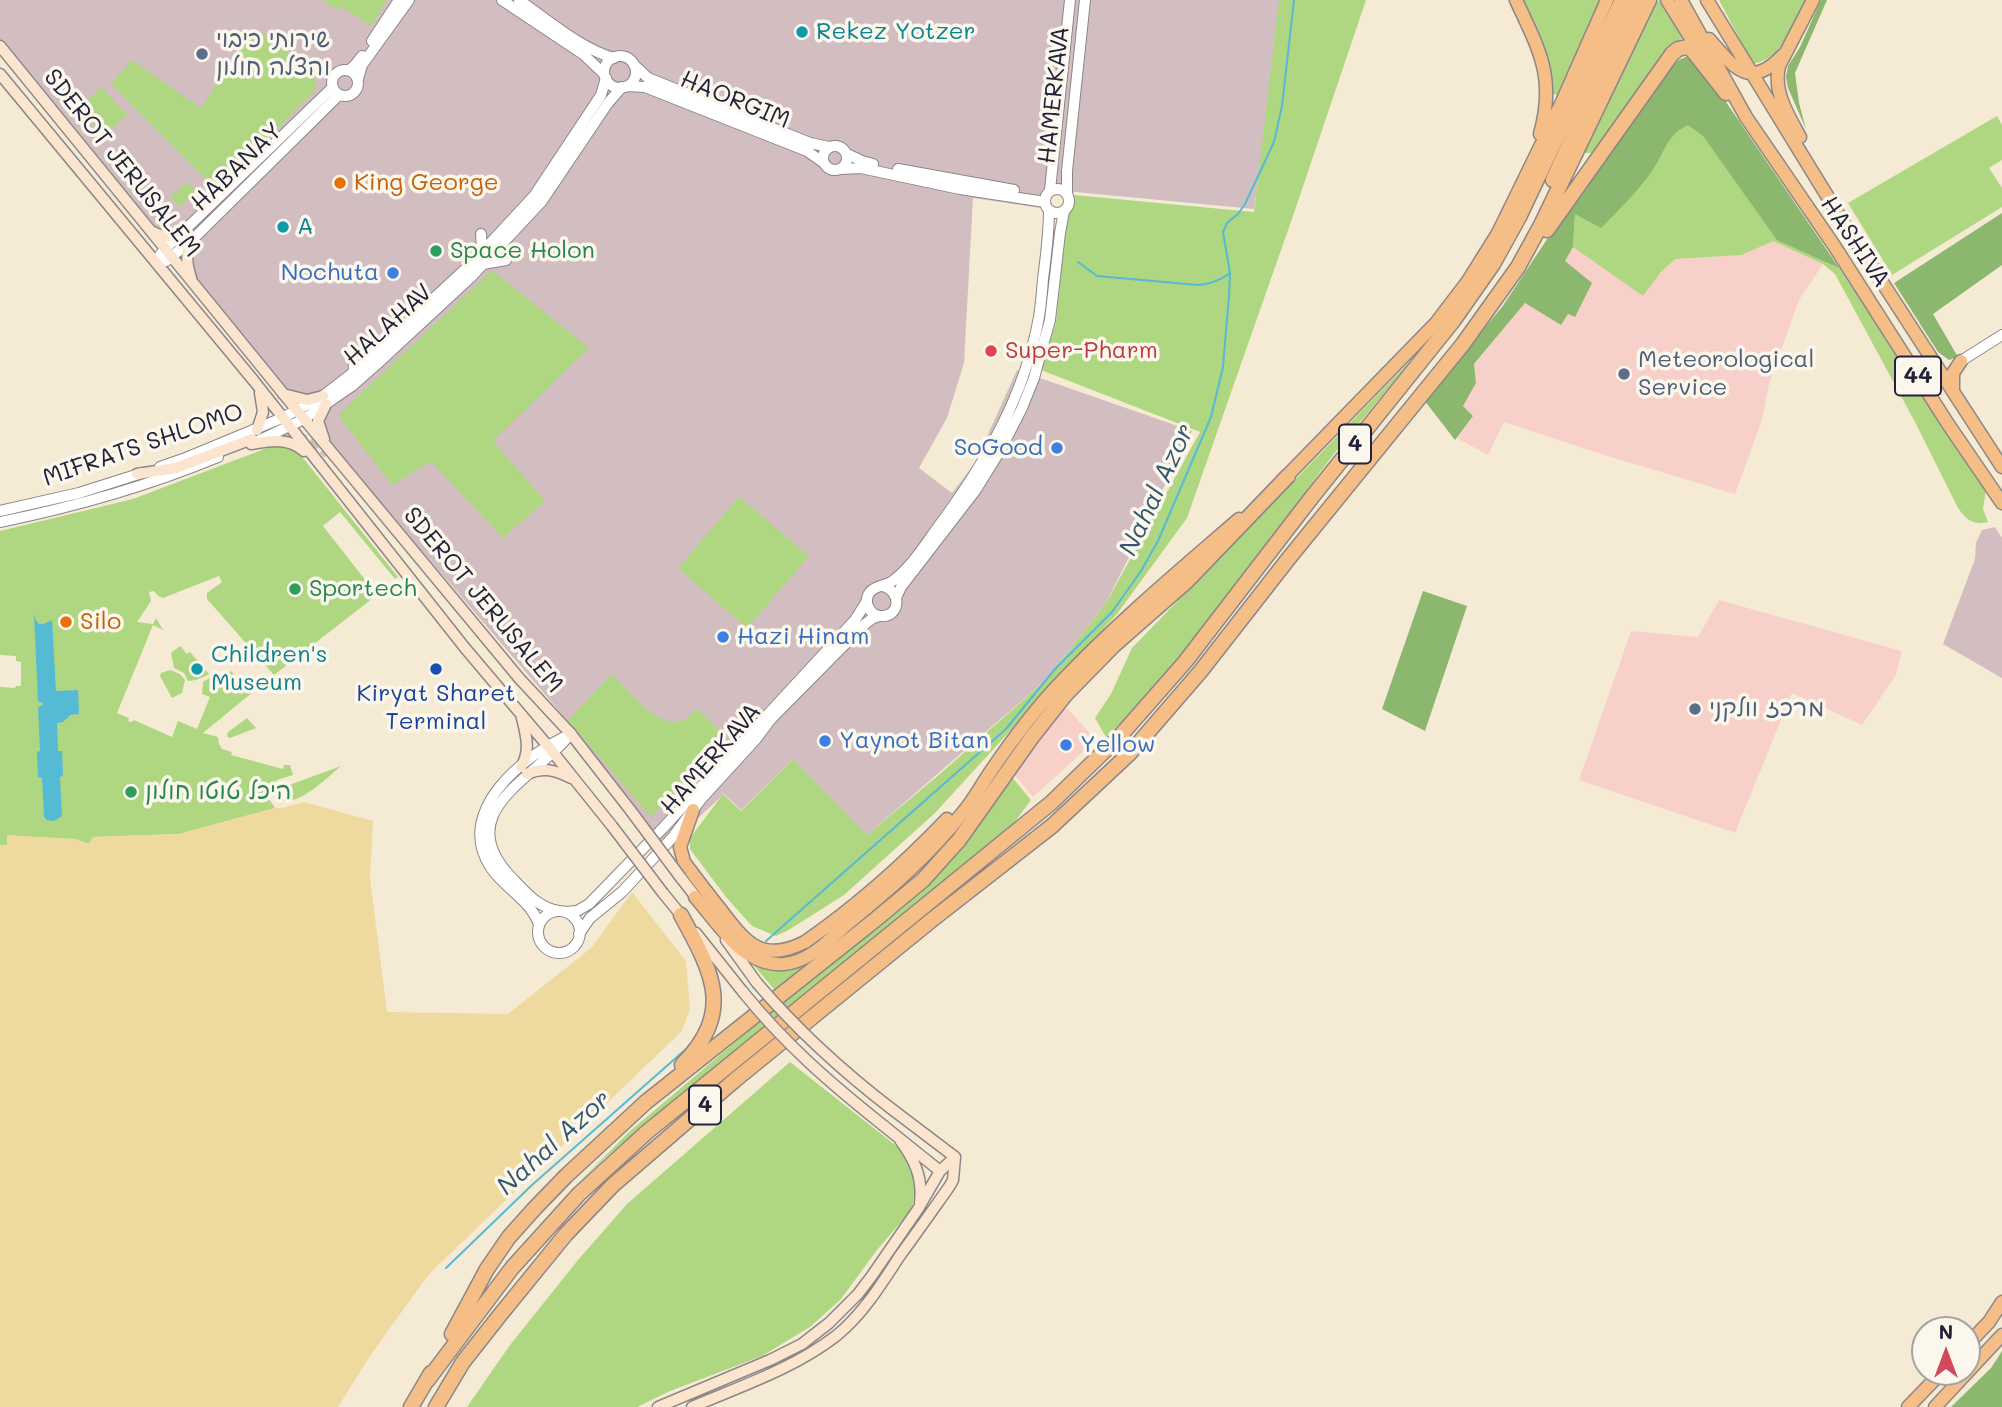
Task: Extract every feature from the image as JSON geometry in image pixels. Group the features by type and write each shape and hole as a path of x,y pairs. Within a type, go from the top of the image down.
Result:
{"highway":[{"name":"4","path":"411,1407 427,1381 512,1268 579,1194 646,1132 1051,803 1111,745 1185,662 1312,497 1453,321 1493,264 1519,217 1622,0"},
{"name":"4","path":"436,1407 463,1363 500,1315 566,1234 613,1185 735,1080 1052,826 1130,753 1200,672 1385,438 1512,261 1539,211 1635,0"},
{"path":"1500,293 1542,223 1649,0"},
{"path":"1385,438 1463,344 1672,54 1687,47 1692,50 1726,93"},
{"path":"646,1102 922,880 959,839 1066,694 1114,645 1187,581 1288,476"},
{"path":"427,1381 487,1269 509,1237 566,1176 646,1102 698,1047 709,1028 714,998 708,969 681,915"}],"main road":[{"path":"1516,0 1541,55 1548,87 1541,131 1530,168"},
{"path":"695,897 734,942 750,956 766,963 785,964 799,961 822,946 919,862 966,809 992,769 1042,703 1075,667 1122,620 1288,476 1449,307 1488,251 1561,104 1607,0"},
{"path":"1667,0 1726,93 1746,117"},
{"name":"HASHIVA","path":"1681,0 1746,117 1835,247 2002,503"},
{"name":"HASHIVA","path":"1707,0 1845,225 2002,467"},
{"path":"1712,0 1739,51"},
{"path":"1813,0 1779,66 1777,86 1845,225"},
{"path":"1689,14 1738,70 1751,73 1769,68 1788,49"},
{"name":"SDEROT JERUSALEM","path":"0,46 333,456 519,678 571,734 757,983 831,1061 955,1157"},
{"name":"SDEROT JERUSALEM","path":"0,74 254,381 743,992 794,1050 835,1087 940,1171"},
{"path":"148,228 161,236 187,237 187,267 193,284"},
{"path":"1933,360 1944,365 1961,361"},
{"path":"1954,393 1953,373 1961,361"},
{"path":"253,438 263,412 263,404 254,381"},
{"path":"283,394 307,400 325,400 318,421 333,456"},
{"path":"137,474 176,468 253,438 287,441 300,447 319,464"},
{"path":"521,715 527,748 524,770 546,769 576,782"},
{"path":"693,810 680,848 684,862 743,938 756,947 778,952 805,942 866,895 937,830 992,769"},
{"path":"900,1140 913,1158 918,1171 921,1191 918,1209"},
{"path":"658,1407 770,1360 814,1335 858,1294 918,1209 940,1171 955,1157"},
{"path":"692,1407 783,1369 838,1334 879,1287 953,1180 955,1157"},
{"path":"1981,1330 2002,1302"},
{"path":"1935,1407 2002,1335"},
{"path":"1908,1407 1928,1386"}],"street":[{"path":"349,70 399,0"},
{"path":"358,79 353,72 341,70 334,74 332,81 336,91 348,96 355,91 362,65 409,0"},
{"path":"502,0 583,54 611,84 624,87 635,77 634,65 623,57 614,58 607,62 605,76"},
{"path":"519,0 587,46 614,58"},
{"name":"HAMERKAVA","path":"882,586 895,580 908,566 966,490 996,440 1024,374 1039,317 1049,231 1048,199 1070,0"},
{"name":"HAMERKAVA","path":"1064,211 1069,203 1067,171 1085,0"},
{"name":"HAORGIM","path":"634,65 648,78 810,143 829,147"},
{"name":"HALAHAV","path":"506,233 601,95 605,76"},
{"name":"HALAHAV","path":"300,415 377,364 506,233 542,201 608,103 624,87"},
{"name":"HAORGIM","path":"624,87 645,87 807,151 824,163"},
{"name":"HABANAY","path":"187,237 233,200 336,91"},
{"name":"HABANAY","path":"158,264 336,91"},
{"path":"896,598 891,590 882,586 872,590 867,601 872,613 881,616 893,611 901,587 985,475 1022,408 1051,320 1064,211 1057,213 1048,199 862,162 838,146 829,147 823,154 824,163 832,170 860,168 960,189 1048,199 1060,188 1067,194"},
{"path":"841,169 845,165 847,154"},
{"path":"482,232 506,233 508,258 480,260 482,232"},
{"name":"HALAHAV","path":"325,400 480,260"},
{"path":"1961,361 2002,335"},
{"name":"MIFRATS SHLOMO","path":"0,522 92,501 186,470 300,415"},
{"name":"MIFRATS SHLOMO","path":"0,511 88,490 137,474"},
{"name":"HAMERKAVA","path":"562,912 578,911 599,895 855,620 867,601"},
{"name":"HAMERKAVA","path":"579,934 590,918 622,892 672,838 702,798 771,719 865,624 881,616"},
{"path":"524,770 494,812 489,829 490,847 497,862 539,904 575,919 579,934 575,944 571,949 558,953 541,944 538,938 539,925 534,912 490,866 480,840 481,823 496,790 571,734"},
{"path":"539,925 547,915 562,912"}],"shaded area":[{"path":"0,0 1283,0 1254,209 1044,189 1041,208 973,198 964,363 947,418 919,468 952,493 975,463 1017,370 1192,431 1106,603 1048,678 866,836 793,759 741,810 724,794 665,849 578,733 285,391 0,40"},
{"name":"Meteorological Service","path":"1773,241 1823,264 1799,300 1769,384 1762,420 1735,494 1504,422 1488,455 1457,438 1473,416 1463,406 1476,383 1474,365 1526,302 1561,325 1568,314 1575,317 1565,261 1573,247 1643,295 1675,259 1742,255"},
{"path":"1995,527 2002,538 2002,678 1943,644 1975,559 1976,543 1982,530"},
{"name":"מרכז וולקני","path":"1719,600 1902,651 1896,675 1862,725 1792,693 1735,833 1579,780 1631,631 1698,637"},
{"path":"1067,708 1096,740 1033,797 1011,771 1049,721"}],"green space":[{"path":"323,0 387,0 371,26 341,6 337,10"},
{"path":"1279,0 1366,0 1187,518 1117,614 935,813 844,895 787,931 776,936 752,926 690,849 690,838 723,794 741,811 793,759 867,835 1048,678 1106,603 1200,432 1041,370 1056,322 1067,214 1074,195 1254,212"},
{"path":"1520,0 1601,0 1559,96 1552,93 1546,56"},
{"path":"1658,0 1683,37 1670,48 1592,153 1584,153"},
{"path":"1719,0 1807,0 1787,39 1772,55 1753,64"},
{"path":"1821,0 1827,0 1795,73 1806,129 1786,77 1788,66 1800,47"},
{"path":"255,28 314,71 316,89 217,190 111,84 132,60 201,108"},
{"path":"1686,57 1708,76 1987,484 1983,509 1988,522 1970,521 1958,508 1835,274 1823,264 1773,241 1742,255 1675,259 1660,273 1643,296 1573,247 1573,200 1679,60"},
{"path":"1686,57 1692,58 1707,74 1839,268 1777,240 1703,136 1688,125 1670,139 1646,179 1601,228 1575,214 1573,247 1565,261 1592,283 1575,317 1568,314 1561,325 1525,303 1474,364 1476,383 1463,406 1473,416 1455,440 1424,400 1502,307 1573,200 1664,74"},
{"path":"101,87 127,114 105,136 79,109"},
{"path":"1997,116 2002,125 2002,160 1989,168 2002,188 2002,207 1892,275 1848,203"},
{"path":"188,182 197,192 179,207 170,196"},
{"path":"2002,213 2002,265 1933,314 1958,357 1949,360 1938,352 1894,283"},
{"path":"492,270 589,348 493,441 545,501 503,538 431,462 392,485 338,415"},
{"path":"1411,360 1320,472 1193,644 1137,708 1106,737 1095,718 1111,694 1132,648"},
{"path":"280,446 292,449 303,458 398,577 395,579 340,512 323,526 377,595 274,675 207,599 207,593 222,582 219,576 163,598 154,591 149,592 151,601 137,622 153,624 156,618 163,630 153,625 117,713 129,718 128,721 134,720 172,737 178,721 197,729 210,697 202,694 203,682 216,674 231,671 239,680 259,687 203,733 218,737 222,749 232,752 231,755 283,769 284,765 290,765 293,775 277,780 268,790 269,799 275,808 179,834 93,837 89,844 75,839 7,836 7,845 0,845 0,687 21,686 21,662 16,661 16,656 0,655 0,531 133,499 267,448"},
{"path":"739,497 809,556 747,628 678,568"},
{"path":"1423,591 1467,606 1425,731 1382,709"},
{"path":"180,646 187,654 190,652 209,674 188,681 184,673 174,668 171,653"},
{"path":"170,670 180,674 185,680 182,693 172,698 160,676"},
{"path":"612,674 655,715 675,722 684,720 697,709 727,738 651,817 568,720"},
{"path":"247,718 256,728 230,738 227,736 228,732"},
{"path":"341,766 302,796 285,801 278,799 278,791 281,788"},
{"path":"1011,776 1031,800 1011,827 607,1156 577,1184 630,1131 932,876"},
{"path":"752,963 786,968 810,966 777,993"},
{"path":"790,1062 899,1148 907,1158 915,1180 913,1204 906,1216 841,1299 810,1327 762,1356 670,1391 637,1407 467,1407 510,1345 627,1204"},
{"path":"2002,1351 2002,1407 1951,1407 1973,1386 1981,1386 1981,1378"}],"sand":[{"path":"304,802 373,821 370,878 387,1012 508,1014 591,948 632,892 686,961 690,1009 682,1031 429,1274 370,1356 338,1407 0,1407 0,845 7,845 7,835 75,839 89,844 93,837 179,834"}],"water":[{"path":"34,615 41,624 52,620 56,691 78,690 79,714 70,715 63,722 57,723 58,751 62,751 62,816 54,821 44,817 42,778 38,777 38,707 44,704 38,701"}],"waterway":[{"name":"Nahal Azor","path":"766,941 1006,729 1055,669 1112,612 1158,541 1211,417 1223,367 1229,295 1230,273 1223,232 1227,223 1245,204 1274,142 1282,106 1294,0"},
{"path":"1078,262 1097,276 1198,285 1215,282 1230,273"},
{"name":"Nahal Azor","path":"446,1268 532,1185 686,1049"}],"tunnel":[{"path":"266,436 307,440 328,454"}],"place":[{"name":"Rekez Yotzer","path":"802,32"},
{"name":"שירותי כיבוי והצלה חולון","path":"202,54"},
{"name":"King George","path":"340,183"},
{"name":"A","path":"283,227"},
{"name":"Space Holon","path":"436,251"},
{"name":"Nochuta","path":"393,273"},
{"name":"Super-Pharm","path":"991,351"},
{"name":"Meteorological Service","path":"1624,374"},
{"name":"SoGood","path":"1057,448"},
{"name":"Sportech","path":"295,589"},
{"name":"Silo","path":"66,622"},
{"name":"Hazi Hinam","path":"723,637"},
{"name":"Children's Museum","path":"197,669"},
{"name":"Kiryat Sharet Terminal","path":"436,669"},
{"name":"מרכז וולקני","path":"1695,709"},
{"name":"Yaynot Bitan","path":"825,741"},
{"name":"Yellow","path":"1066,745"},
{"name":"היכל טוטו חולון","path":"131,792"}]}
